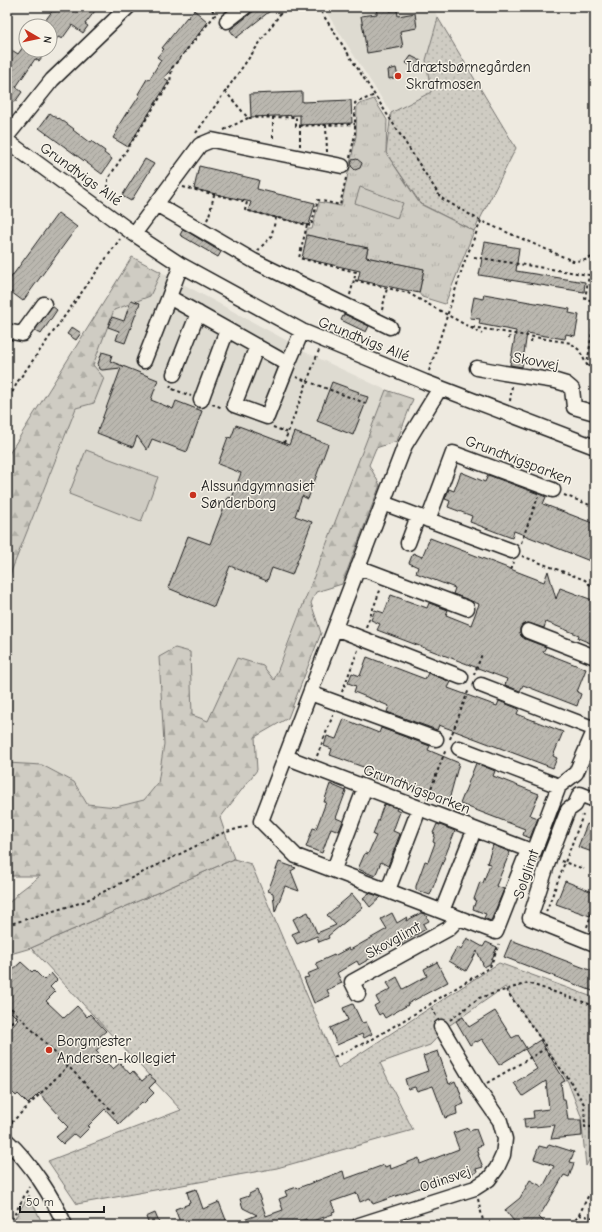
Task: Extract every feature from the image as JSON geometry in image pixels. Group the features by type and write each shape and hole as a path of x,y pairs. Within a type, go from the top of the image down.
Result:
{"street":[{"path":"7,136 52,80 128,7"},
{"path":"227,21 244,7"},
{"path":"134,234 200,145 212,140 346,168"},
{"name":"Grundtvigs Allé","path":"7,141 134,234 181,265 302,331 440,388 595,447"},
{"name":"Grundtvigs Allé","path":"156,204 254,262 384,324"},
{"path":"144,361 181,265"},
{"path":"168,297 257,346 286,368"},
{"path":"7,331 22,334 44,304"},
{"path":"174,374 198,313"},
{"path":"201,400 227,330"},
{"path":"257,346 234,405 267,417 302,331"},
{"name":"Skovvej","path":"477,368 566,384 572,389 574,407 595,413"},
{"path":"261,821 405,445 440,388"},
{"name":"Grundtvigsparken","path":"423,518 453,453 548,488"},
{"path":"383,503 514,552"},
{"path":"408,543 423,518"},
{"path":"358,567 467,608"},
{"path":"335,628 471,683 595,729 576,773 559,786 459,748"},
{"path":"528,631 595,656"},
{"path":"310,693 436,739"},
{"name":"Grundtvigsparken","path":"286,757 420,813 534,852 559,786"},
{"name":"Solglimt","path":"592,799 580,794 575,805 568,810 550,856 530,918 595,944"},
{"path":"334,869 362,795"},
{"path":"388,890 420,813"},
{"name":"Skovglimt","path":"261,821 296,856 334,869 499,933"},
{"path":"442,911 471,838"},
{"path":"499,933 526,858"},
{"name":"Skovglimt","path":"358,994 352,982 448,929 459,918"},
{"name":"Odinsvej","path":"359,1225 475,1188 489,1179 503,1156 505,1139 500,1121 477,1088 442,1027"},
{"path":"7,1141 14,1147 36,1175 60,1213 65,1225"}],"path":[{"path":"108,188 108,179 170,82 172,68 215,15 211,7"},
{"path":"318,7 441,198 481,221 573,261 585,260 595,256"},
{"path":"225,91 248,118"},
{"path":"170,184 247,202 245,210 311,226 318,200 340,205 346,168 355,134 355,103 375,95"},
{"path":"273,117 274,152"},
{"path":"212,140 216,134 248,118 296,117 296,126 355,124"},
{"path":"300,125 300,158"},
{"path":"326,125 327,163"},
{"path":"201,230 209,216 214,195"},
{"path":"254,262 260,248 271,237 276,218"},
{"path":"425,382 464,263 481,221"},
{"path":"307,225 299,258 356,272 354,280 408,293 482,334"},
{"path":"474,257 589,275 585,299 595,301"},
{"path":"384,324 383,307 387,288"},
{"path":"587,365 595,313"},
{"path":"471,327 571,343 579,350 587,365 595,370"},
{"path":"509,339 510,334"},
{"path":"530,342 532,337"},
{"path":"284,443 323,340"},
{"path":"561,341 561,347"},
{"path":"286,368 307,381 365,403"},
{"path":"508,414 514,375"},
{"path":"511,569 514,552 548,488"},
{"name":"Grundtvigsparken","path":"548,488 595,507"},
{"path":"514,552 584,580 595,587"},
{"path":"313,767 385,578"},
{"path":"420,813 482,654"},
{"path":"545,917 565,862 592,799"},
{"path":"7,925 83,902 220,834 261,821"},
{"path":"550,856 584,869"},
{"path":"584,932 591,915 595,916"},
{"path":"334,1057 371,1040 490,967 499,933"},
{"path":"430,1004 442,1027 479,998 528,983 595,1006"},
{"path":"506,990 545,1045 546,1050 569,1079 584,1104 585,1127 595,1127"},
{"path":"7,1004 116,1114"},
{"path":"7,1027 18,1015"},
{"path":"477,1088 546,1050"},
{"path":"7,1128 68,1066"},
{"path":"9,1225 36,1175"},
{"path":"572,1225 579,1215 595,1182"},
{"path":"475,1188 484,1225"},
{"path":"579,1215 595,1218"}],"shaded area":[{"name":"Idrætsbørnegården Skratmosen","path":"323,7 433,7 438,18 426,60 431,92 391,113"},
{"name":"Alssundgymnasiet Sønderborg","path":"161,272 295,345 305,352 386,390 273,680 237,658 208,721 192,715 190,652 159,657 164,744 158,783 144,800 116,807 87,804 74,782 42,765 7,763 7,582 76,408 94,403 93,365 114,310 150,296"}],"green space":[{"path":"438,18 516,148 474,231 421,204 386,153 391,113 431,92 426,60"},
{"path":"374,99 387,120 386,153 420,204 474,231 445,304 422,297 419,293 424,269 366,257 368,248 306,235 307,229 312,229 319,202 341,206 356,136 357,105"},
{"path":"360,187 403,203 397,218 355,203"},
{"path":"132,257 161,272 150,296 114,310 93,365 104,378 94,403 76,408 7,582 7,457"},
{"path":"386,390 413,399 397,441 376,448 369,465 380,485 342,584 316,592 311,603 321,633 288,718 255,737 257,770 220,818 234,859 31,948 7,955 7,905 19,892 40,876 7,876 7,763 42,765 74,782 87,804 116,807 144,800 158,783 164,744 159,657 175,648 190,652 192,715 208,721 237,658 263,666 274,680"},
{"path":"86,450 158,477 141,522 69,494"},
{"path":"234,859 251,864 338,1068 499,963 595,998 595,1149 586,1166 581,1116 568,1082 545,1045 505,987 447,1027 430,1045 380,1063 413,1130 277,1168 77,1204 48,1161 181,1110 31,948"},
{"path":"29,1195 43,1225 11,1225"}],"building":[{"path":"58,7 98,7 85,24 88,26 83,33 72,25 62,39 58,37 58,18 47,18 53,10 55,12"},
{"path":"259,7 275,7 236,38 230,30"},
{"path":"376,7 389,7 390,11 397,10 398,16 415,13 417,28 400,31 403,47 367,53 361,16 377,14"},
{"path":"194,10 208,22 164,78 169,81 128,147 113,138 119,128 117,128 140,95 138,94 147,79 149,80 161,60 157,57 164,49 162,48"},
{"path":"7,47 18,54 18,58 41,58 39,61 35,59 16,87 22,92 15,102 8,97 7,99"},
{"path":"411,56 421,61 416,69 406,63"},
{"path":"396,68 398,77 389,79 388,70"},
{"path":"302,92 302,102 351,100 352,123 300,125 300,115 251,117 250,94"},
{"path":"50,113 74,129 73,130 90,143 91,141 105,151 104,153 112,159 102,174 39,128"},
{"path":"145,159 154,164 131,201 122,196"},
{"path":"357,159 362,163 360,168 355,170 351,166 352,160"},
{"path":"199,166 259,180 257,189 315,203 309,225 248,211 251,202 194,189"},
{"path":"58,213 77,227 23,301 7,289 7,283"},
{"path":"183,229 221,252 218,257 180,235"},
{"path":"307,235 368,248 366,257 424,269 419,293 358,280 360,271 302,258"},
{"path":"485,242 519,248 516,271 585,282 584,292 479,275"},
{"path":"484,294 570,309 569,313 579,315 575,336 566,334 565,339 527,333 522,367 510,365 516,331 479,324 480,319 470,318 474,297 483,299"},
{"path":"131,300 140,303 125,343 116,340 119,331 108,327 112,317 124,321"},
{"path":"52,306 57,310 41,334 35,330"},
{"path":"344,314 369,326 366,332 341,320"},
{"path":"72,327 81,333 76,340 67,334"},
{"path":"102,352 112,355 110,361 158,380 151,400 173,409 176,401 202,411 187,452 152,439 147,450 137,436 133,447 97,433 121,368 100,369 98,364"},
{"path":"332,382 368,397 353,435 317,421"},
{"path":"236,425 289,445 294,432 328,444 308,499 302,496 295,516 312,522 292,575 272,568 267,581 230,566 214,607 168,588 188,536 210,544 228,497 232,498 241,473 218,464 228,437 231,438"},
{"path":"461,472 485,482 488,475 536,493 546,497 543,504 595,524 595,563 514,531 512,538 470,522 472,516 448,507 450,501 445,499 449,489 454,491"},
{"path":"430,538 544,582 548,571 556,599 560,588 595,601 595,645 578,638 579,635 546,622 544,628 527,623 522,625 520,628 521,636 525,639 546,647 543,652 586,669 577,692 581,694 577,706 523,685 520,691 505,685 507,679 377,630 380,624 371,620 375,610 384,613 391,595 427,608 429,603 448,610 446,615 471,625 479,604 453,594 455,588 416,573 418,567 409,563 413,553 422,557"},
{"path":"367,657 425,679 428,673 451,682 448,688 497,706 499,701 519,709 517,714 563,732 553,756 557,758 553,768 439,725 437,730 387,712 389,706 354,692 356,686 348,683 352,673 360,676"},
{"path":"344,719 379,733 381,728 430,746 428,750 459,763 449,800 381,774 379,780 363,774 366,768 330,755 332,749 324,746 327,736 336,739"},
{"path":"476,763 495,771 493,776 539,794 530,815 538,818 530,838 523,835 525,829 460,804"},
{"path":"330,784 346,791 336,818 343,821 339,831 331,828 322,853 306,847 313,828 316,829 326,802 324,802"},
{"path":"384,804 397,808 396,810 400,812 393,831 400,834 388,866 381,862 375,876 358,869 365,853 368,854 376,836 373,835"},
{"path":"437,824 455,831 430,895 416,890 416,886 425,861 428,862 435,843 433,842 435,834 433,833"},
{"path":"587,824 595,827 595,853 578,847"},
{"path":"493,845 510,852 496,886 504,889 491,921 484,918 486,914 473,909 476,900 474,899 480,882 483,883 490,864 487,863"},
{"path":"279,862 296,868 291,871 299,891 285,886 275,912 273,893 268,891"},
{"path":"565,881 595,893 595,915 591,913 590,916 556,904"},
{"path":"369,893 381,897 370,907 363,898"},
{"path":"352,894 363,907 328,936 329,938 319,942 317,936 297,944 292,934 299,931 293,919 308,912 317,933 336,925 327,915"},
{"path":"392,913 397,923 407,917 406,921 421,913 425,914 429,921 423,924 426,929 397,946 395,944 359,965 357,961 337,973 342,983 327,990 330,996 314,1003 304,978 309,977 307,974 319,969 316,963 349,948 350,950 387,929 381,919"},
{"path":"467,938 483,947 486,942 497,947 490,964 484,967 477,951 466,971 449,961 457,947 461,950"},
{"path":"511,940 595,972 595,992 504,957"},
{"name":"Borgmester Andersen-kollegiet","path":"21,962 32,972 34,970 44,980 51,973 57,980 50,987 55,992 46,1001 64,1018 77,1006 87,1017 90,1014 106,1031 99,1037 104,1042 96,1051 113,1069 120,1063 130,1074 133,1071 142,1081 149,1075 156,1081 149,1088 154,1093 143,1104 142,1102 119,1124 105,1109 88,1126 90,1127 79,1138 74,1134 63,1144 56,1137 68,1127 39,1093 28,1104 18,1094 16,1096 7,1087 7,1032 18,1019 7,1008 7,975"},
{"path":"437,962 448,982 407,1004 408,1005 385,1018 382,1013 379,1015 374,1006 379,1003 376,997 391,989 387,983 397,977 403,989 427,976 424,969"},
{"path":"353,1004 362,1023 366,1022 372,1034 364,1038 362,1034 337,1045 330,1028 348,1020 343,1008"},
{"path":"495,1011 512,1038 518,1035 526,1049 540,1040 565,1081 561,1083 568,1120 581,1120 582,1136 551,1139 555,1125 525,1128 524,1119 534,1118 533,1111 549,1109 546,1081 523,1096 514,1083 537,1069 525,1049 499,1065 482,1039 470,1045 456,1021 463,1017 469,1027"},
{"path":"438,1051 449,1084 455,1081 464,1104 456,1107 457,1114 445,1118 433,1086 417,1091 415,1087 408,1089 405,1079 428,1071 423,1056"},
{"path":"468,1128 469,1131 476,1129 482,1145 477,1147 478,1155 483,1167 476,1169 477,1172 469,1176 467,1173 437,1184 436,1182 373,1204 370,1198 360,1202 357,1193 331,1202 335,1211 332,1212 333,1214 307,1223 306,1219 289,1225 233,1225 257,1215 243,1208 240,1199 249,1196 249,1194 257,1190 266,1216 283,1210 279,1199 287,1196 285,1191 298,1188 343,1171 345,1179 384,1165 385,1167 390,1165 391,1169 419,1158 420,1164 459,1149 453,1133"},
{"path":"549,1144 574,1152 570,1162 574,1163 569,1177 564,1175 539,1217 547,1225 517,1225 505,1210 520,1198 530,1180 543,1187 554,1166 534,1159 539,1146 547,1148"},
{"path":"196,1189 203,1209 219,1202 228,1225 181,1225 175,1209 189,1204 188,1203 190,1202 187,1192"},
{"path":"155,1213 160,1225 149,1225 146,1217"}],"place":[{"name":"Idrætsbørnegården Skratmosen","path":"398,76"},
{"name":"Alssundgymnasiet Sønderborg","path":"193,495"},
{"name":"Borgmester Andersen-kollegiet","path":"49,1050"}]}
